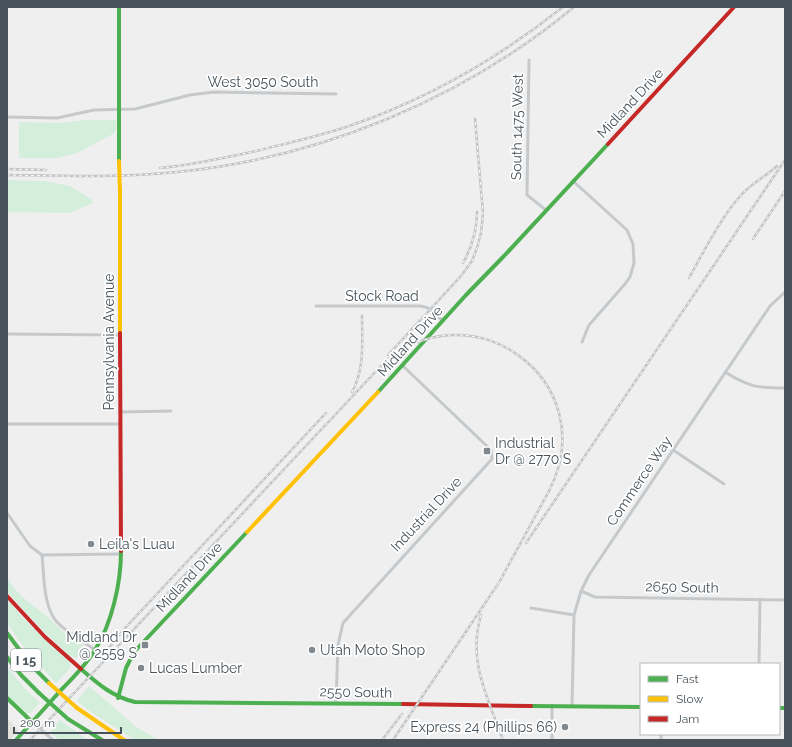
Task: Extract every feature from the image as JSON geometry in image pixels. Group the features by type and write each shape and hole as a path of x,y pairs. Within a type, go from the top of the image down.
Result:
{"main road":[{"name":"Pennsylvania Avenue","path":"16,740 81,669 95,650 109,619 116,596 120,572 119,7"},
{"name":"Midland Drive","path":"118,698 125,668 134,652 403,366 734,7"},
{"name":"2550 South","path":"7,596 45,637 104,690 118,698 135,702 336,702 640,706"},
{"name":"I 15","path":"7,633 30,664 49,683 77,708 124,740"},
{"name":"I 15","path":"7,657 21,675 68,719 102,740"},
{"path":"7,698 32,722"}],"street":[{"name":"South 1475 West","path":"529,60 527,195 546,210"},
{"name":"West 3050 South","path":"7,117 57,118 94,110 135,109 190,95 214,92 336,94"},
{"path":"573,181 627,230 633,244 634,263 630,277 589,325 582,342"},
{"name":"Commerce Way","path":"572,706 574,615 581,591 592,571 770,306 785,292"},
{"name":"Stock Road","path":"316,306 423,306 430,309 443,321"},
{"path":"7,334 120,335"},
{"name":"Industrial Drive","path":"336,702 338,645 343,622 492,459 491,450 403,366"},
{"path":"725,372 741,382 753,387 785,388"},
{"path":"120,412 171,411"},
{"path":"7,424 120,424"},
{"path":"673,450 724,484"},
{"path":"7,514 30,546 42,555 121,554"},
{"path":"42,555 45,590 51,612 57,622 95,650"},
{"name":"2650 South","path":"581,591 595,597 785,600"},
{"path":"760,599 760,663"},
{"path":"531,608 574,615"},
{"path":"552,706 552,740"},
{"path":"32,722 53,740"}],"shaded area":[{"path":"7,717 18,731 10,740 7,740"}],"green space":[{"path":"85,120 116,120 116,130 113,134 77,153 57,158 19,158 19,122 61,123"},
{"path":"7,180 44,181 70,186 92,200 93,203 69,213 7,212"},
{"path":"7,578 16,590 27,600 60,629 84,647 85,650 82,654 77,658 70,656 43,631 7,592"},
{"path":"7,599 24,619 71,663 69,669 56,683 23,646 7,623"},
{"path":"7,667 27,691 40,703 30,713 25,714 7,697"},
{"path":"89,686 135,726 158,740 135,740 91,712 77,701"},
{"path":"60,720 87,740 60,740 50,733"}],"railway":[{"path":"160,168 220,159 256,151 328,133 381,114 463,75 514,43 563,7"},
{"path":"7,175 114,176 177,172 231,165 284,153 337,138 388,119 438,96 485,70 531,40 574,7"},
{"path":"388,355 461,276 472,261 477,248 481,233 483,213 475,119"},
{"path":"526,543 785,160"},
{"path":"689,278 714,234 735,202 747,189 777,166"},
{"path":"7,169 46,170"},
{"path":"753,239 785,191"},
{"path":"463,263 473,238 477,212"},
{"path":"352,392 361,364 362,316"},
{"path":"30,740 379,368 414,344 451,335 487,340 519,356 544,381 559,413 562,451 549,491 496,588"},
{"path":"104,654 126,627 326,413"},
{"path":"393,740 498,584"},
{"path":"481,615 477,632 476,648 478,664 481,679 503,740"},
{"path":"382,740 402,714"}],"traffic: fast":[{"path":"119,7 119,161"},
{"path":"378,392 466,295 608,144"},
{"path":"118,698 126,668 134,652 247,532"},
{"path":"16,740 75,676 91,656 101,639 111,615 117,589 121,563 121,551"},
{"path":"7,633 30,664 49,683"},
{"path":"7,657 21,675 39,693"},
{"path":"81,669 100,685 113,693 135,702 403,704"},
{"path":"39,693 68,719"},
{"path":"7,698 32,722"},
{"path":"531,706 640,707"},
{"path":"780,708 785,708"},
{"path":"68,719 102,740"}],"traffic: slow":[{"path":"119,161 120,192"},
{"path":"120,192 120,333"},
{"path":"247,532 378,392"},
{"path":"49,683 77,708"},
{"path":"77,708 124,740"}],"traffic: jam":[{"path":"608,144 734,7"},
{"path":"120,333 121,551"},
{"path":"7,596 45,637 81,669"},
{"path":"403,704 531,706"}],"place":[{"name":"Industrial Dr @ 2770 S","path":"487,451"},
{"name":"Leila's Luau","path":"91,544"},
{"name":"Midland Dr @ 2559 S","path":"145,645"},
{"name":"Utah Moto Shop","path":"312,650"},
{"name":"Lucas Lumber","path":"141,668"},
{"name":"Express 24 (Phillips 66)","path":"565,727"}]}
